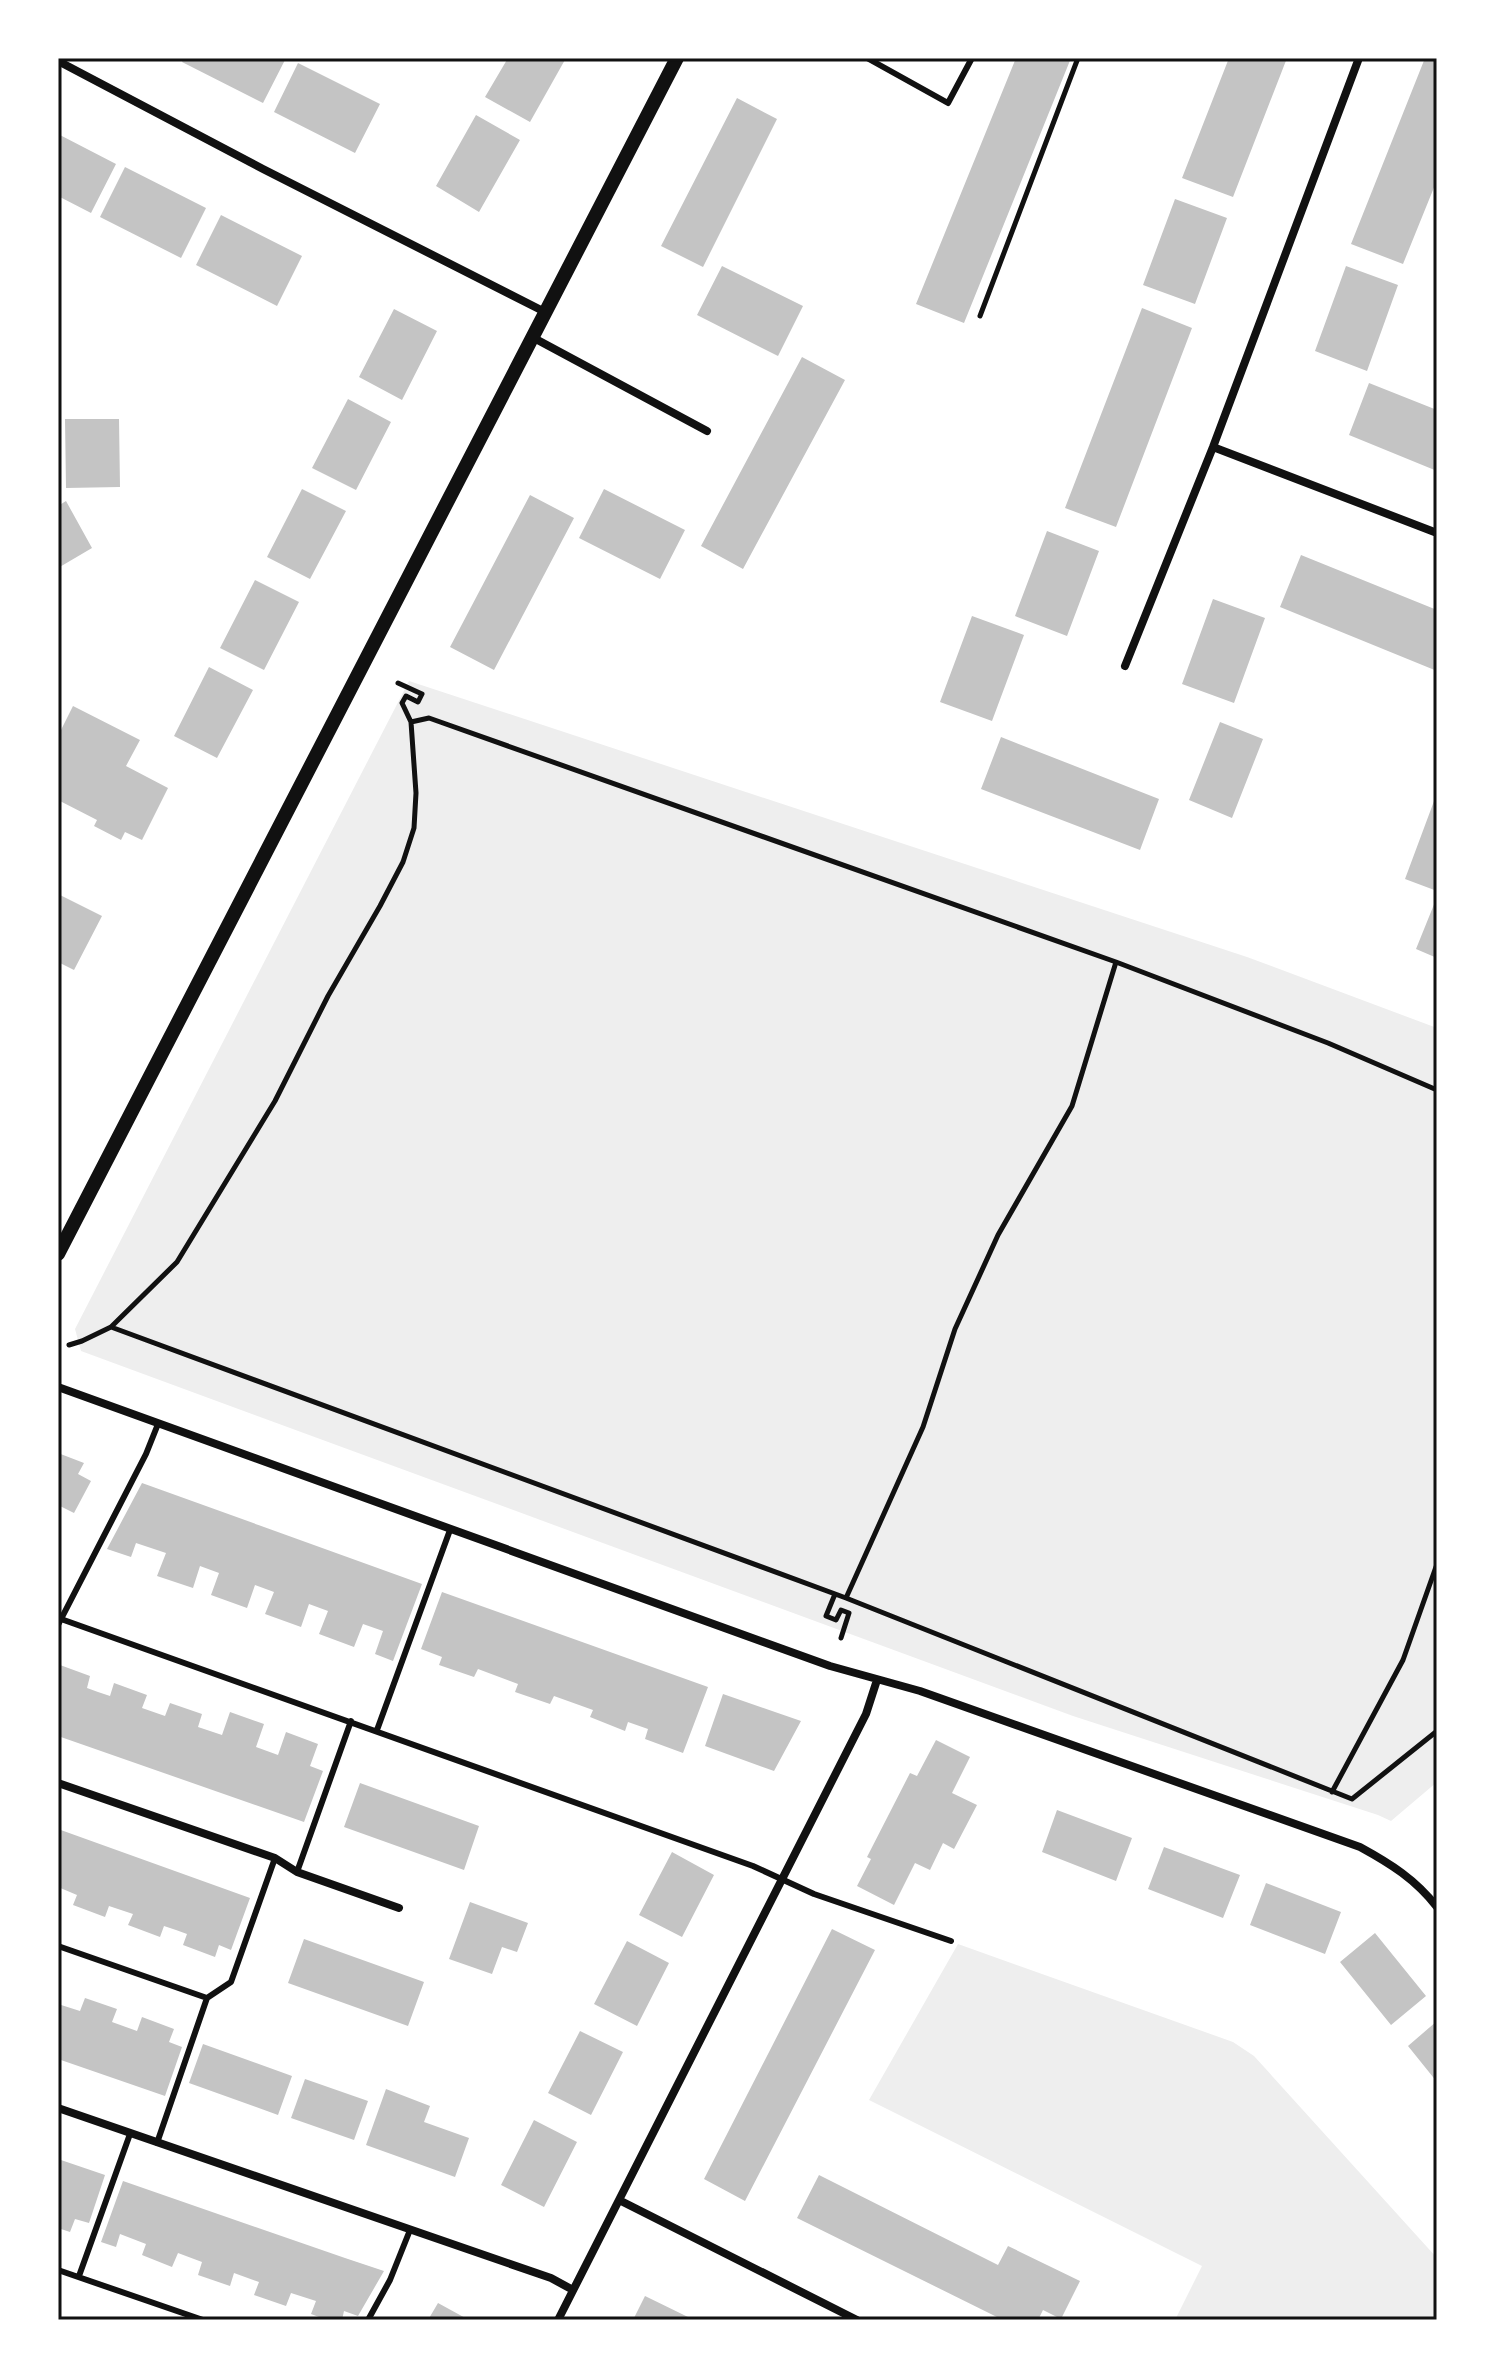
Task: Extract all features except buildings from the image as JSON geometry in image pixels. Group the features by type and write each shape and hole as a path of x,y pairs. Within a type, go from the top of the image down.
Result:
{"street":[{"path":"58,1254 677,58"},
{"path":"1125,666 1213,447 1359,58"},
{"path":"58,61 545,312"},
{"path":"532,337 707,431"},
{"path":"1213,447 1437,533"},
{"path":"58,1387 830,1666 920,1691 1360,1847 1398,1868 1437,1907"},
{"path":"558,2320 866,1714 877,1680"},
{"path":"58,1783 275,1858 297,1872 399,1908"},
{"path":"58,2108 551,2278 573,2290"},
{"path":"619,2200 857,2320"}],"lane":[{"path":"867,58 948,103 972,58"},
{"path":"158,1424 146,1454 59,1622 377,1730 753,1866 822,1897 951,1941"},
{"path":"377,1730 450,1530"},
{"path":"297,1872 351,1721"},
{"path":"157,2143 207,1998 231,1982 275,1858"},
{"path":"58,1946 207,1998"},
{"path":"79,2276 130,2134"},
{"path":"368,2320 390,2280 410,2230"},
{"path":"58,2270 203,2320"}],"path":[{"path":"980,316 1078,58"},
{"path":"69,1345 111,1327 177,1262 275,1101 328,996 403,862 414,828 416,793 411,722 402,703 406,696 418,702 422,694 398,683"},
{"path":"411,722 429,718 1116,962 1328,1043 1437,1090"},
{"path":"846,1598 923,1427 955,1329 998,1235 1072,1106 1116,962"},
{"path":"111,1327 846,1598 1352,1799 1437,1731"},
{"path":"1332,1792 1403,1660 1437,1564"},
{"path":"835,1594 826,1616 836,1620 841,1610 849,1613 841,1638"}],"shaded area":[{"path":"409,681 1247,957 1437,1028 1437,1782 1391,1821 1073,1716 81,1351 75,1329"},
{"path":"958,1944 1233,2042 1254,2056 1437,2258 1437,2320 1175,2320 1202,2266 869,2100"}]}
